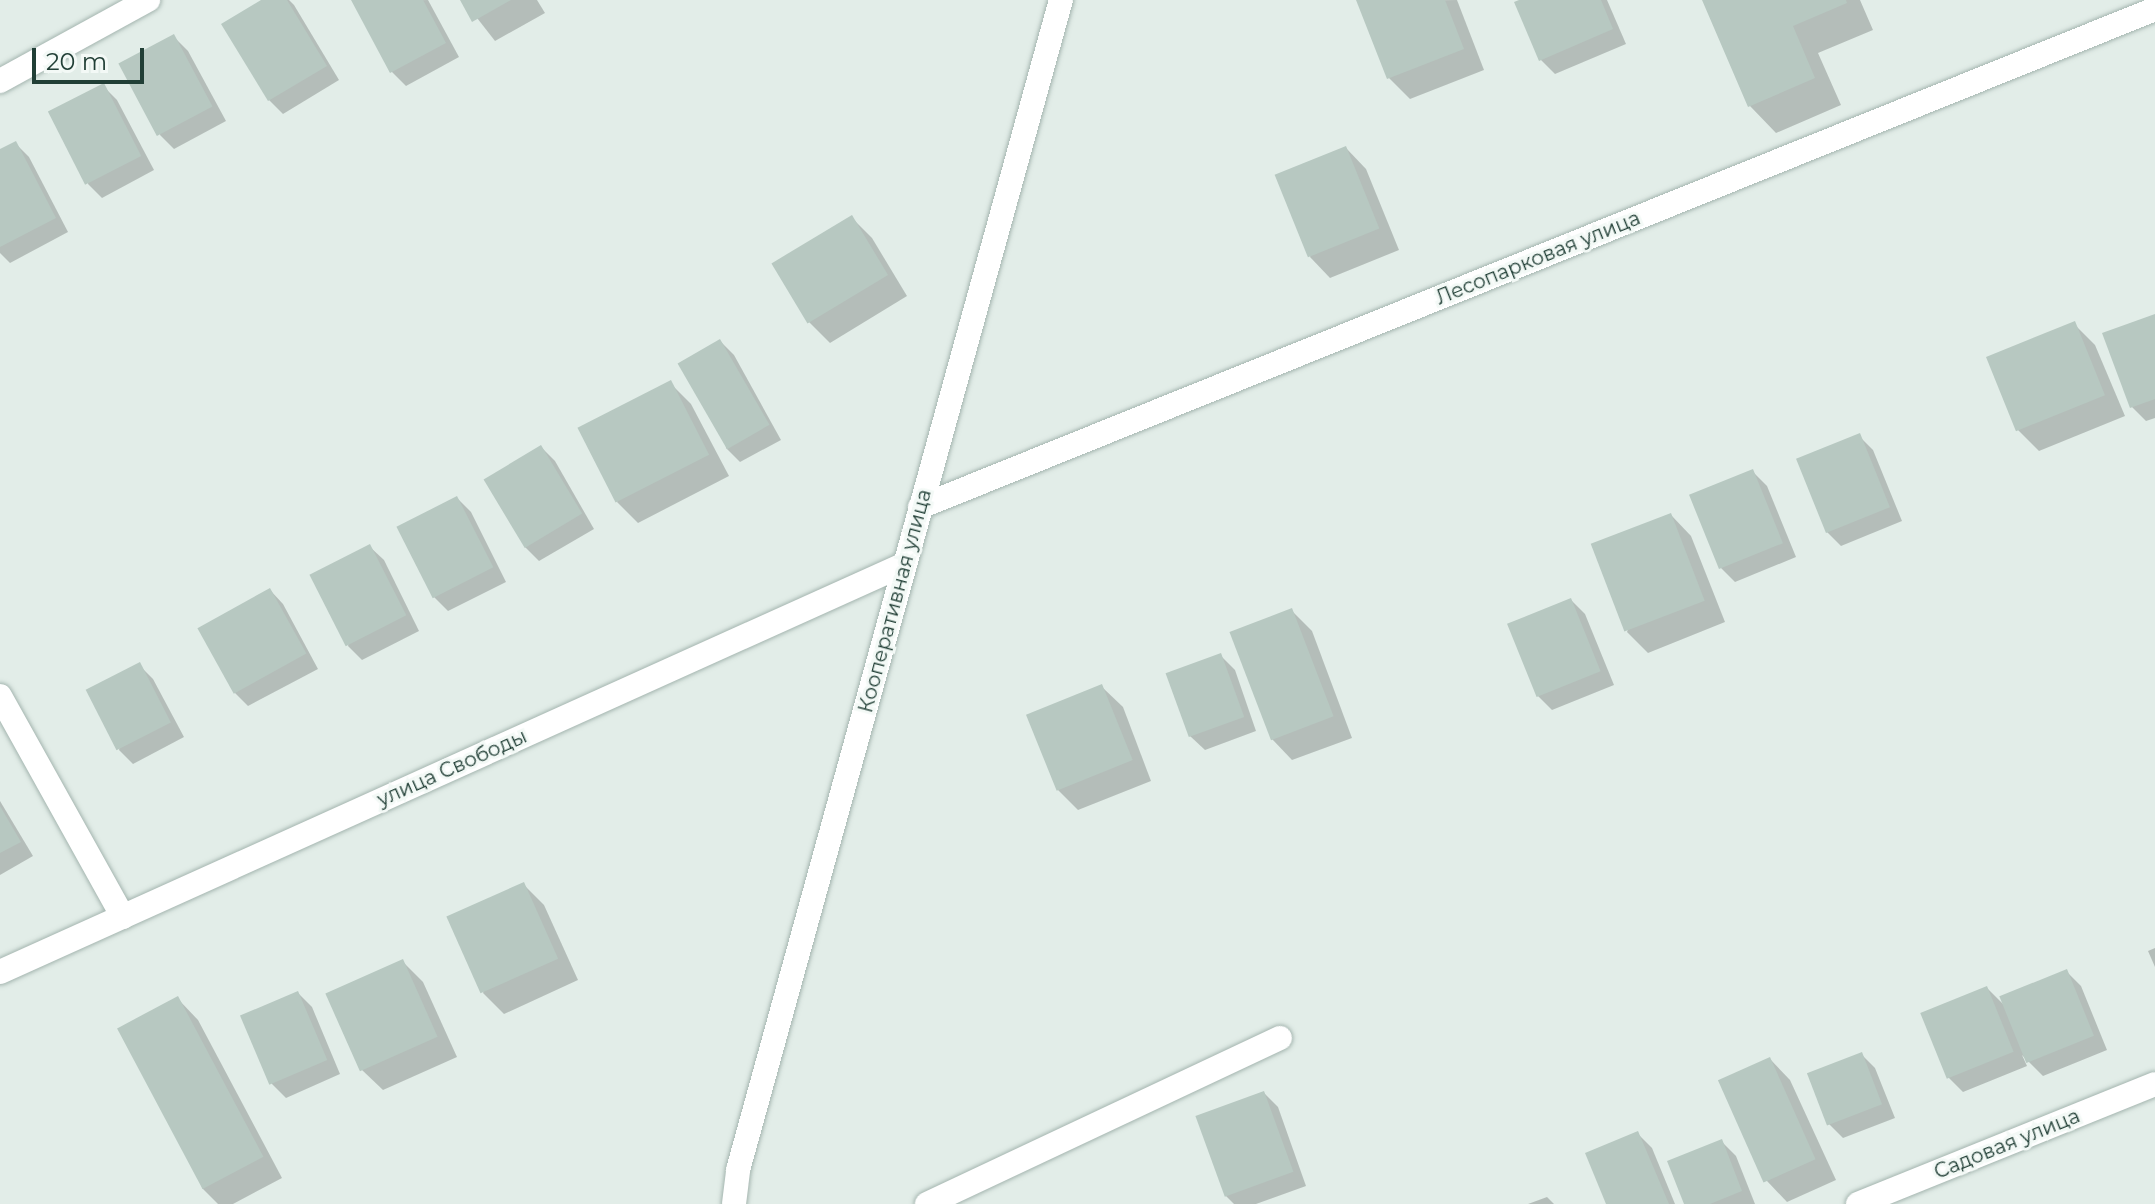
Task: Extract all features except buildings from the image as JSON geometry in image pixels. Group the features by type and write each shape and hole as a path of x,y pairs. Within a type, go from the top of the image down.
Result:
{"street":[{"path":"0,81 148,0"},
{"name":"Кооперативная улица","path":"734,1204 738,1170 1061,0"},
{"name":"Лесопарковая улица","path":"920,507 2155,9"},
{"name":"улица Свободы","path":"0,972 905,564"},
{"path":"0,696 123,917"},
{"path":"927,1204 1280,1038"},
{"name":"Садовая улица","path":"1858,1204 2155,1084"}]}
